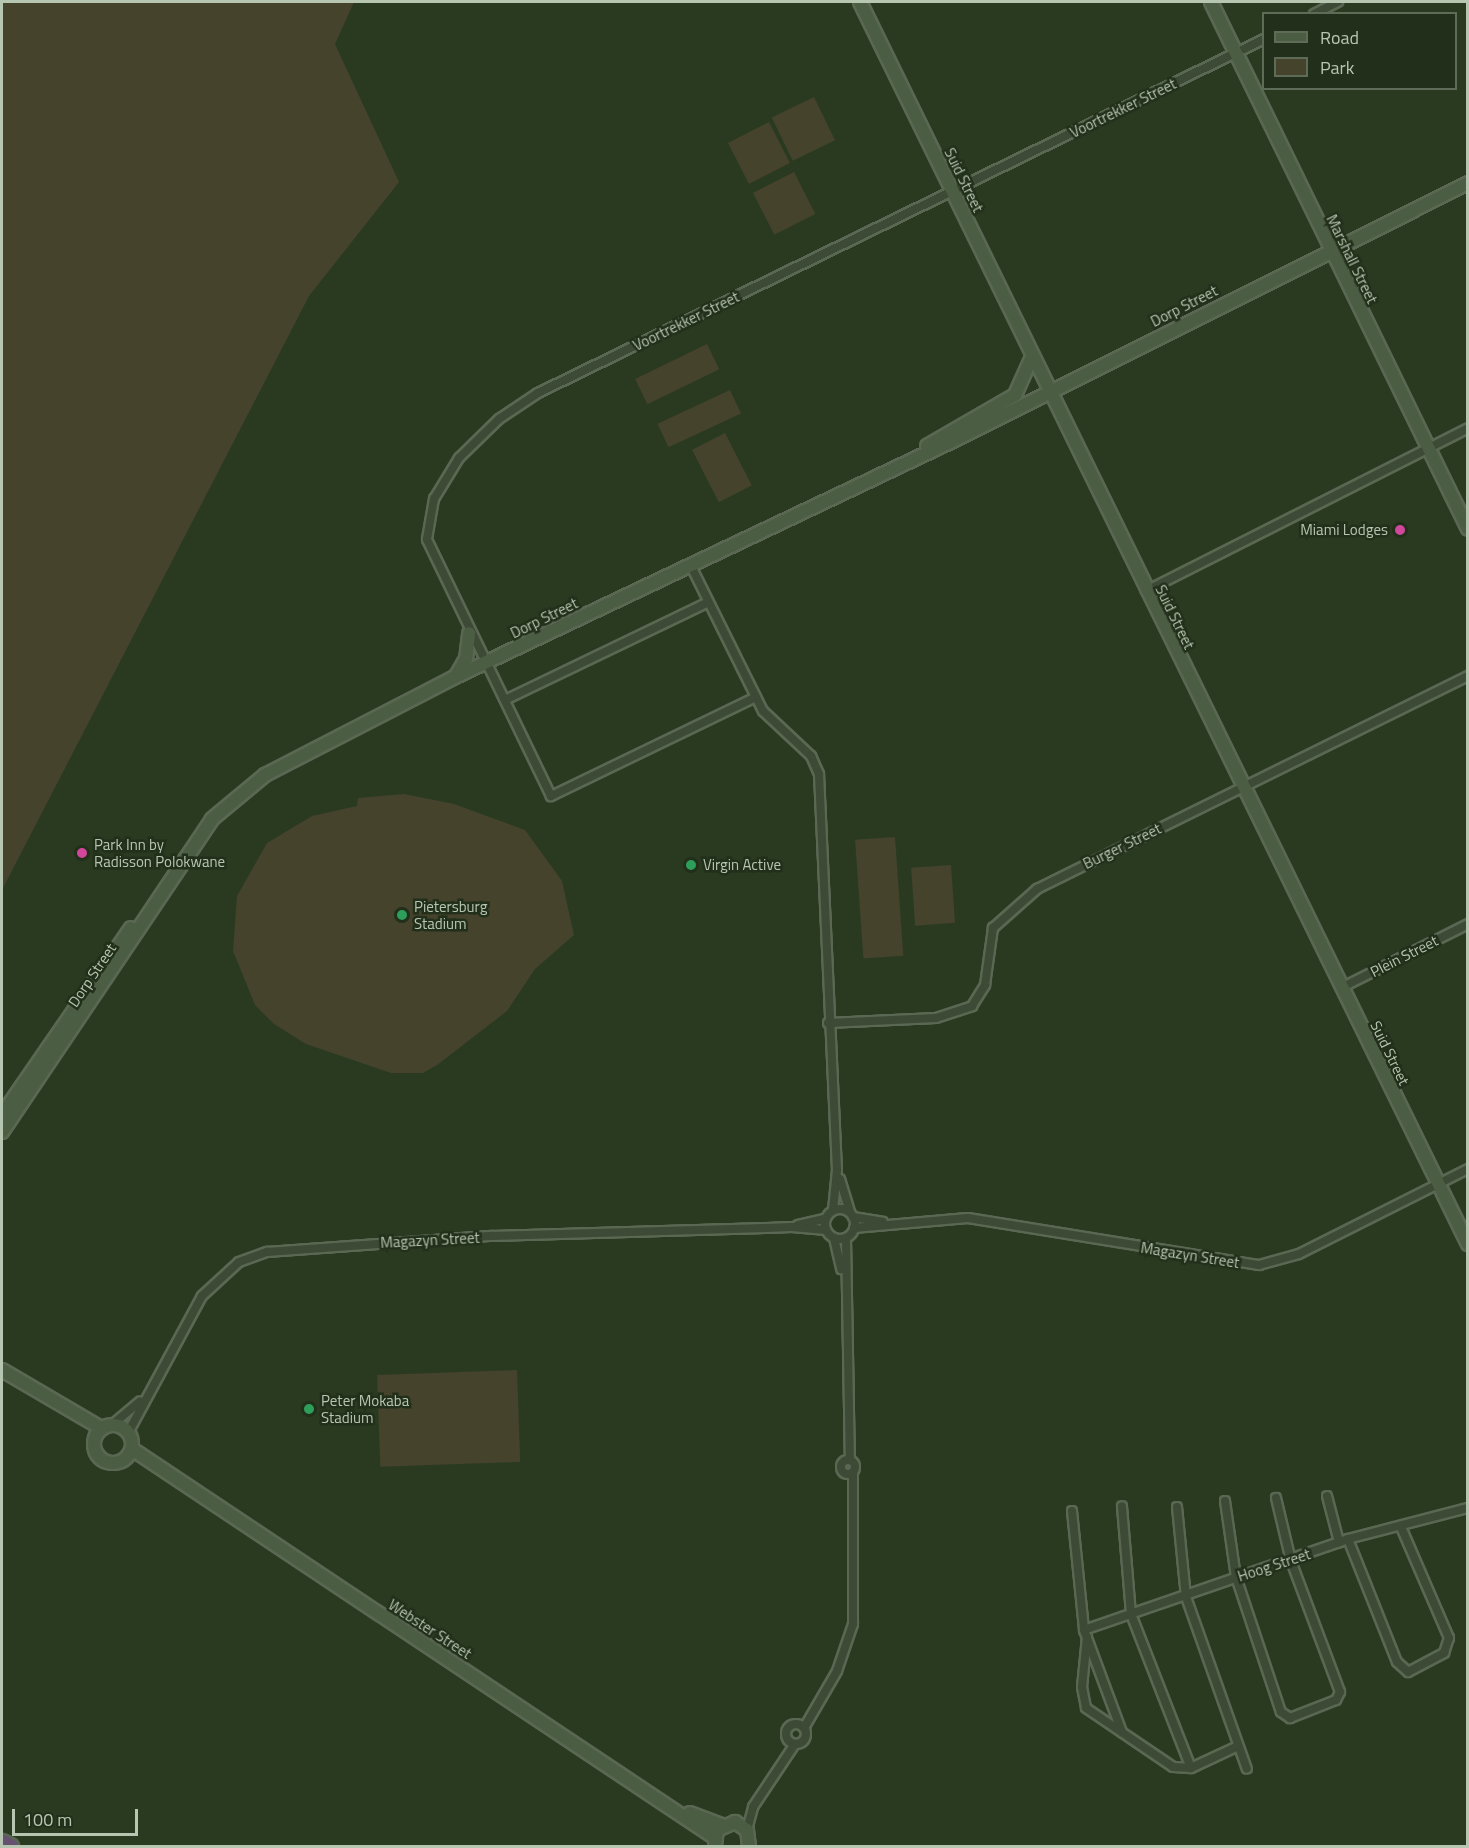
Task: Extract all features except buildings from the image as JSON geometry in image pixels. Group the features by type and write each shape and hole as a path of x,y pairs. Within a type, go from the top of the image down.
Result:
{"highway":[{"path":"2,1842 10,1846"}],"street":[{"name":"Suid Street","path":"860,2 953,191 1031,359 1467,1244"},
{"name":"Marshall Street","path":"1211,2 1467,529"},
{"path":"1318,12 1338,2"},
{"name":"Voortrekker Street","path":"756,697 551,796 505,700 483,664 426,529 441,484 478,438 538,393 1262,40"},
{"name":"Dorp Street","path":"2,1115 203,831 242,791 265,775 455,676 1048,393 1330,248 1467,183"},
{"name":"Dorp Street","path":"914,456 1015,394 1031,359"},
{"path":"1146,591 1467,428"},
{"path":"690,564 707,603 768,719 811,756 819,774 828,1023 837,1170 833,1210 825,1219 826,1230 834,1238 843,1282"},
{"path":"505,700 707,603"},
{"path":"455,676 466,660 469,633"},
{"name":"Burger Street","path":"828,1023 936,1018 972,1006 985,985 989,936 1020,900 1467,676"},
{"name":"Dorp Street","path":"2,1132 203,831"},
{"name":"Plein Street","path":"1341,988 1467,924"},
{"name":"Magazyn Street","path":"854,1228 893,1223 993,1221 1259,1265 1299,1254 1467,1169"},
{"path":"751,1845 747,1830 753,1807 791,1742 788,1729 801,1726 818,1706 837,1671 853,1624 852,1510 847,1460 843,1282 846,1238 854,1228 837,1170"},
{"path":"833,1210 851,1214"},
{"name":"Magazyn Street","path":"851,1214 893,1223"},
{"name":"Magazyn Street","path":"792,1227 825,1219"},
{"name":"Magazyn Street","path":"129,1431 143,1399 201,1296 239,1262 267,1252 492,1236 792,1227 826,1230"},
{"path":"834,1238 846,1238"},
{"path":"2,1370 67,1413 103,1430 129,1431 129,1454 103,1460 103,1430"},
{"name":"Magazyn Street","path":"103,1430 143,1399"},
{"name":"Webster Street","path":"129,1454 164,1474 680,1809 715,1842"},
{"path":"1327,1496 1343,1541 1397,1662 1405,1672 1413,1671 1444,1653 1449,1634 1401,1527"},
{"path":"1225,1501 1236,1577 1281,1712 1295,1717 1336,1700 1340,1692 1291,1561 1276,1498"},
{"path":"1122,1506 1131,1614 1191,1768"},
{"path":"1177,1508 1186,1597 1236,1747 1247,1769"},
{"name":"Hoog Street","path":"1085,1633 1131,1614 1186,1597 1236,1577 1291,1561 1343,1541 1467,1508"},
{"path":"1072,1511 1085,1633 1082,1700 1122,1732 1173,1767 1191,1768 1236,1747"},
{"path":"1085,1633 1122,1732"},
{"path":"791,1742 805,1739 801,1726"},
{"path":"715,1842 722,1825 735,1822 753,1807"},
{"name":"Webster Street","path":"680,1809 722,1825"},
{"path":"735,1822 747,1830"}],"green space":[{"path":"2,2 354,2 335,44 399,182 309,296 2,890"},
{"path":"814,97 835,140 793,161 772,118"},
{"path":"769,122 790,163 749,184 728,143"},
{"path":"794,172 815,214 774,235 753,193"},
{"path":"707,344 719,369 647,404 635,379"},
{"path":"730,390 741,414 668,447 657,424"},
{"path":"725,433 752,486 719,502 692,450"},
{"name":"Pietersburg Stadium","path":"404,794 454,804 525,830 562,881 574,935 535,969 507,1011 437,1065 423,1073 391,1073 306,1044 274,1024 255,1005 233,951 237,896 267,843 312,816 357,806 358,798"},
{"path":"895,837 903,956 863,959 855,840"},
{"path":"951,865 955,923 915,926 911,868"},
{"name":"Peter Mokaba Stadium","path":"517,1370 520,1462 380,1467 377,1375"}],"place":[{"name":"Miami Lodges","path":"1400,530"},
{"name":"Park Inn by Radisson Polokwane","path":"82,853"},
{"name":"Virgin Active","path":"691,865"},
{"name":"Pietersburg Stadium","path":"402,915"},
{"name":"Peter Mokaba Stadium","path":"309,1409"}]}
